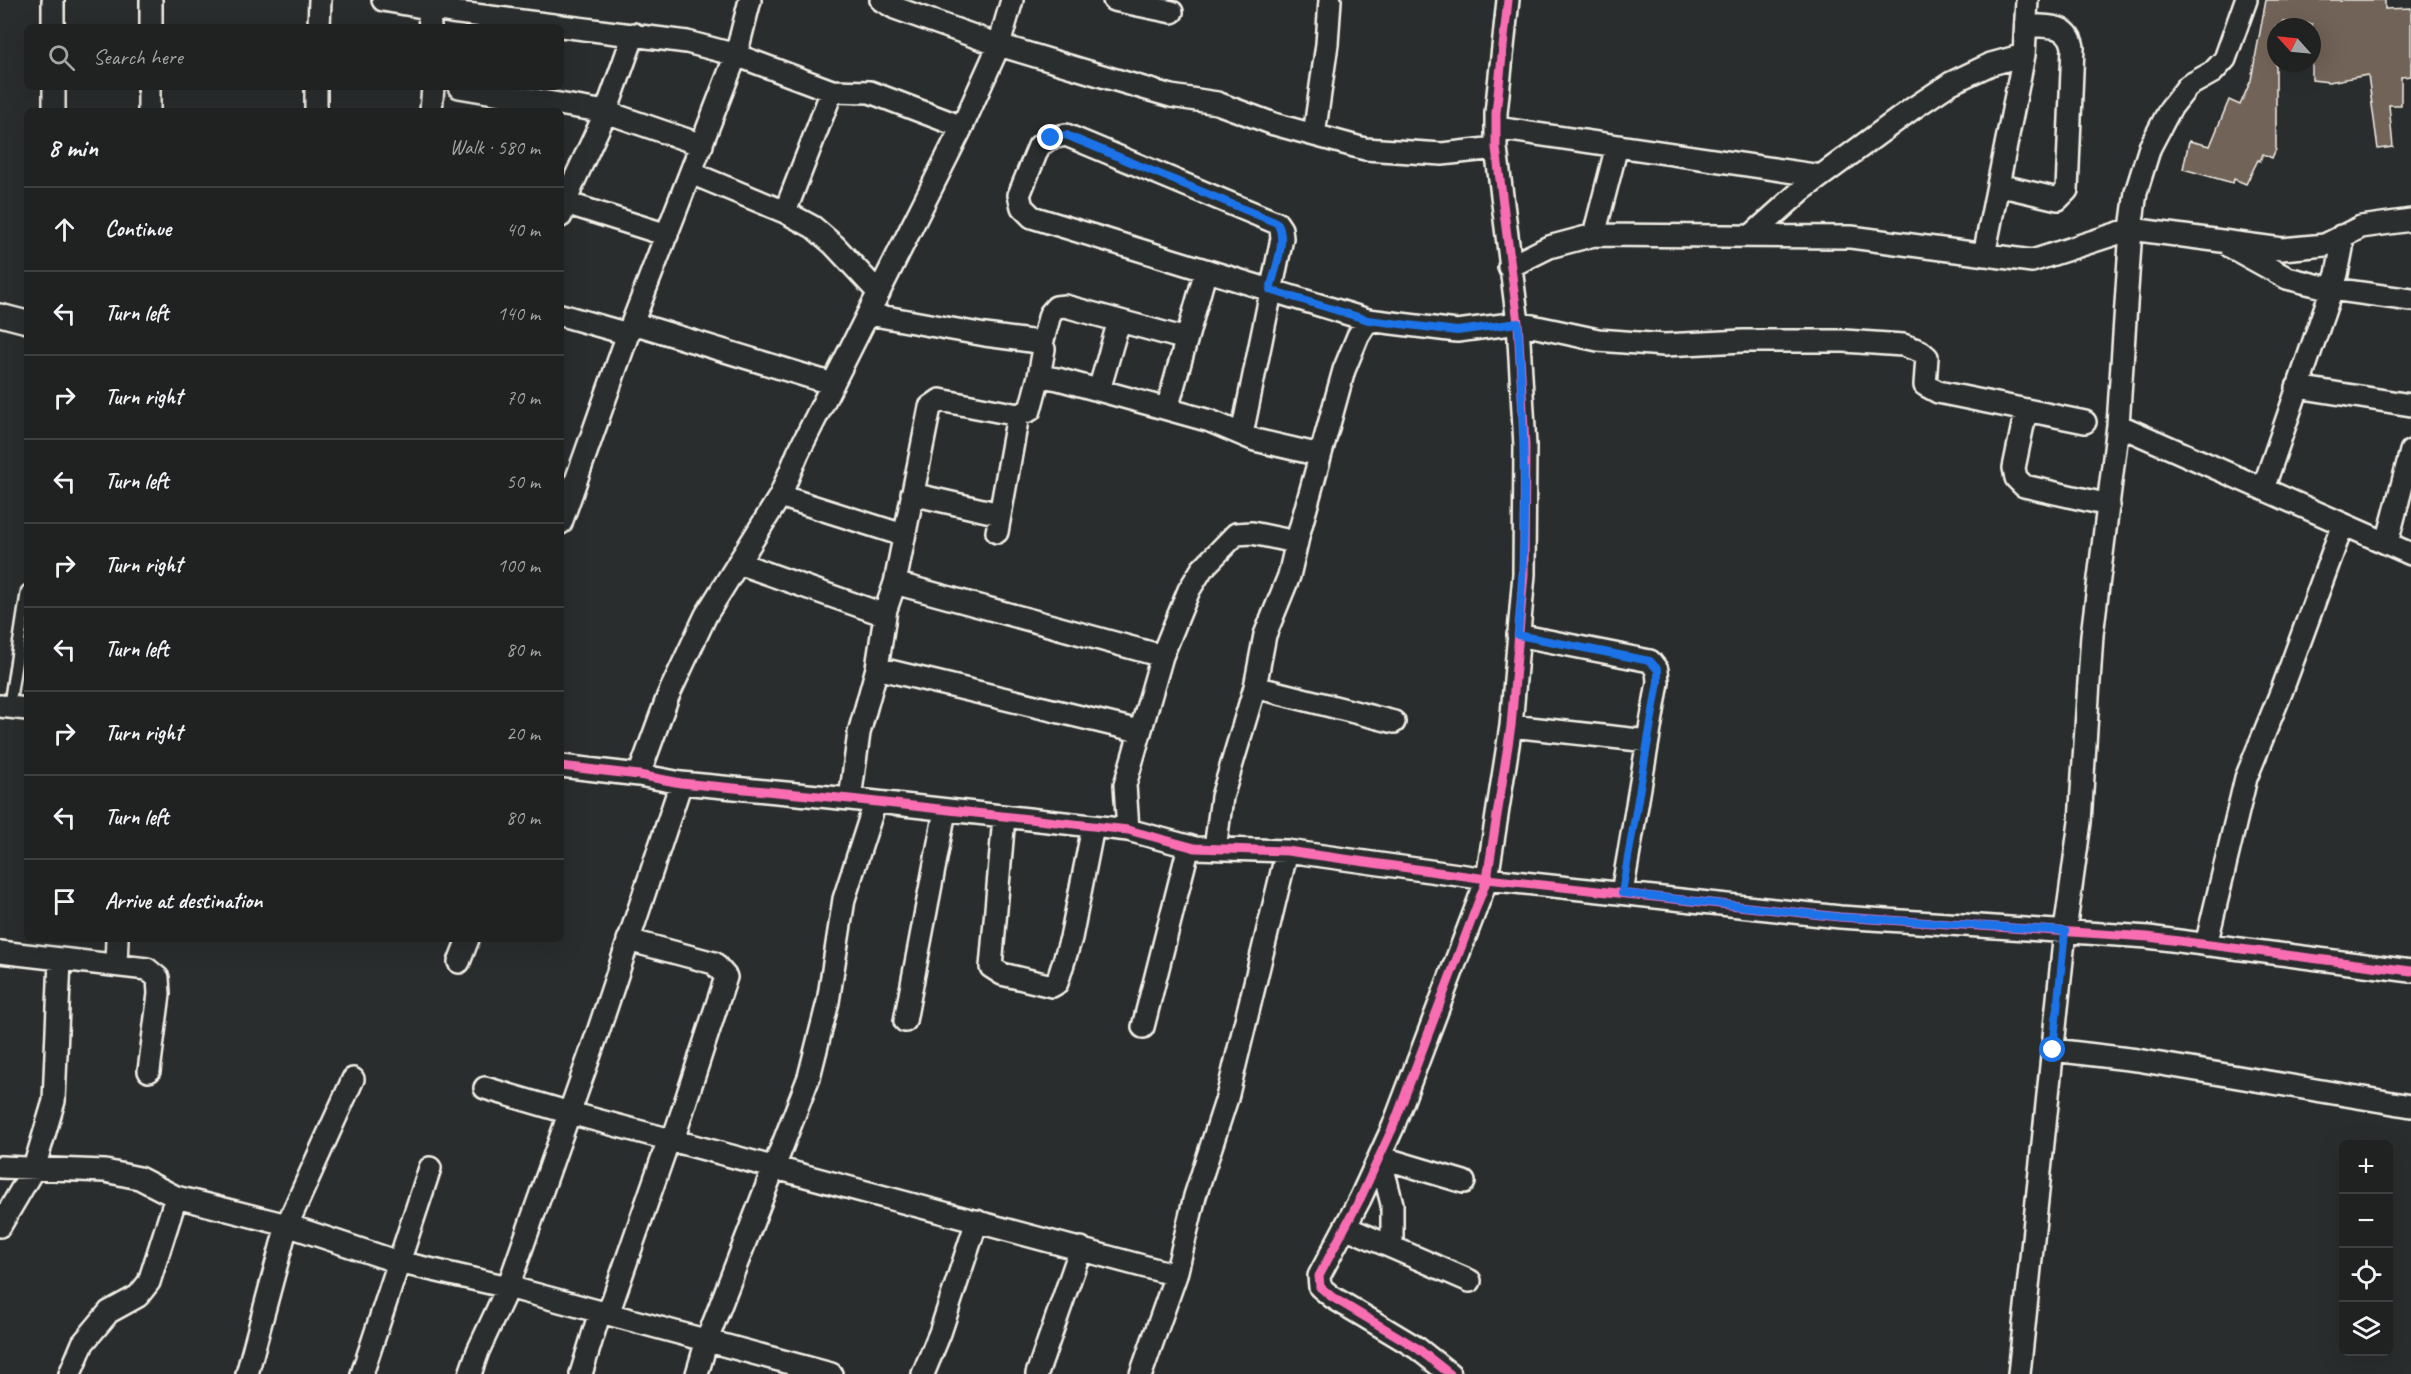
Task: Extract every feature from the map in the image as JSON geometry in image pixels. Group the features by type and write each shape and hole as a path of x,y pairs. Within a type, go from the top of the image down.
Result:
{"street":[{"path":"53,0 53,24"},
{"path":"151,0 151,24"},
{"path":"319,24 320,0"},
{"path":"383,0 429,12 541,24"},
{"path":"564,516 631,328 736,56 750,0"},
{"path":"880,0 895,8 999,45 1171,96 1217,103 1274,124 1365,149 1442,154 1496,138 1617,146 1821,176"},
{"path":"639,775 668,696 706,615 780,496 832,384 962,127 999,45 1012,0"},
{"path":"1114,0 1172,12"},
{"path":"1314,135 1327,44 1330,0"},
{"path":"1450,1374 1417,1348 1332,1297 1320,1287 1318,1276 1380,1157 1487,879 1511,726 1524,573 1525,446 1518,323 1509,267 1496,138 1508,0"},
{"path":"1984,255 2024,55 2027,0"},
{"path":"2019,1374 2065,931 2080,822 2092,635 2118,425 2131,229 2136,192 2150,147 2170,109 2188,86 2213,72 2224,59 2246,0"},
{"path":"1998,185 2058,199 2067,190 2073,47 2071,35 2065,30 2026,25"},
{"path":"564,26 687,42 736,56 831,91 870,92 962,127"},
{"path":"564,202 567,182 606,112 634,34"},
{"path":"1751,236 1802,190 1951,83 1990,64 2024,55"},
{"path":"54,90 54,108"},
{"path":"149,90 149,108"},
{"path":"315,90 316,108"},
{"path":"431,108 433,90"},
{"path":"477,90 606,112 702,145"},
{"path":"785,212 831,91"},
{"path":"1242,434 1270,290 1282,238 1281,229 1277,223 1066,135 1051,138 1039,146 1019,195 1022,207 1032,217 1206,270 1270,290 1368,320 1457,331 1518,323 1598,340 1664,345 1743,341 1844,341 1903,345 1920,351 1927,357 1925,385 1938,392 2085,422"},
{"path":"1594,235 1617,146"},
{"path":"691,173 785,212 813,227 834,245 879,293"},
{"path":"564,209 667,235"},
{"path":"1509,267 1549,247 1594,235 1851,237 2031,261 2131,229 2282,249 2325,245 2361,227 2411,220"},
{"path":"2263,489 2337,274 2342,248 2341,236"},
{"path":"2223,243 2287,278 2332,289 2411,300"},
{"path":"1167,409 1206,270"},
{"path":"850,799 859,733 877,668 885,615 895,584 930,407 934,402 940,400 1018,415 1030,410 1044,349 1042,344 1050,314 1056,307 1065,306 1186,339"},
{"path":"869,314 985,335 1032,340 1042,344"},
{"path":"0,315 24,321"},
{"path":"564,316 631,328 832,384"},
{"path":"1215,849 1222,797 1255,687 1265,635 1289,576 1296,542 1344,370 1358,336 1368,320"},
{"path":"1099,390 1119,321"},
{"path":"1039,376 1210,421 1255,440 1320,455"},
{"path":"2297,387 2411,405"},
{"path":"2026,410 2014,468 2016,478 2024,486 2109,505"},
{"path":"912,494 999,523 1018,415"},
{"path":"2118,425 2411,554"},
{"path":"2387,543 2411,451"},
{"path":"780,496 903,535"},
{"path":"2206,945 2246,778 2286,679 2343,524"},
{"path":"1128,831 1125,784 1162,656 1189,590 1203,569 1236,534 1252,533 1296,542"},
{"path":"738,563 885,615"},
{"path":"895,584 1162,656"},
{"path":"1518,635 1650,661 1658,670 1658,682 1622,893"},
{"path":"877,668 1140,731"},
{"path":"1255,687 1394,722"},
{"path":"1511,726 1648,741"},
{"path":"564,766 639,775 681,783 850,799 1128,831 1189,846 1215,849 1287,852 1487,879 1840,917 2148,937 2411,971"},
{"path":"470,1374 478,1351 508,1287 570,1113 681,783"},
{"path":"697,1374 707,1340 809,1077 828,1002 844,899 875,803"},
{"path":"905,1021 945,811"},
{"path":"1004,818 991,967 1002,974 1052,986 1057,983 1071,938 1093,827"},
{"path":"1143,1027 1189,846"},
{"path":"1141,1374 1176,1275 1196,1196 1227,1098 1287,852"},
{"path":"581,1374 671,1140 726,977 714,963 628,940"},
{"path":"116,965 117,942"},
{"path":"459,962 467,942"},
{"path":"0,952 147,969 158,978 159,994 149,1071"},
{"path":"0,1226 34,1168 54,1101 60,960"},
{"path":"2053,1050 2148,1062 2411,1106"},
{"path":"247,1374 287,1225 353,1079"},
{"path":"485,1088 570,1113 1176,1275"},
{"path":"1380,1157 1464,1182"},
{"path":"1380,1157 1392,1204 1392,1247"},
{"path":"0,1167 105,1171 140,1178 176,1197 287,1225 398,1262 508,1287 817,1372"},
{"path":"362,1374 430,1168"},
{"path":"70,1374 83,1344 109,1312 138,1296 149,1282 176,1197"},
{"path":"923,1374 940,1333 977,1221"},
{"path":"1345,1227 1470,1281"},
{"path":"1036,1374 1081,1248"}],"lane":[{"path":"12,708 24,614"}],"building":[{"path":"2266,0 2385,0 2385,9 2411,8 2411,76 2401,77 2401,105 2389,105 2393,147 2378,149 2368,75 2329,82 2312,80 2312,72 2321,72 2321,18 2267,18 2267,72 2276,72 2276,149 2272,158 2263,154 2246,184 2234,179 2233,183 2183,169 2189,141 2210,146 2229,100 2240,105 2251,80"}],"cycle path":[{"path":"1450,1374 1417,1348 1332,1297 1320,1287 1319,1276 1360,1199 1393,1127 1487,879 1511,726 1524,574 1525,446 1518,323 1496,148 1496,113 1508,0"},
{"path":"564,766 639,775 681,783 1128,830 1195,848 1287,851 1487,879 1840,917 2148,937 2411,971"}],"route":[{"path":"1051,138 1066,135 1277,223 1281,229 1282,238 1270,290 1368,320 1457,331 1518,323 1525,446 1524,573 1518,635 1650,661 1658,670 1658,682 1622,893 1840,917 2065,931 2053,1050"}]}
